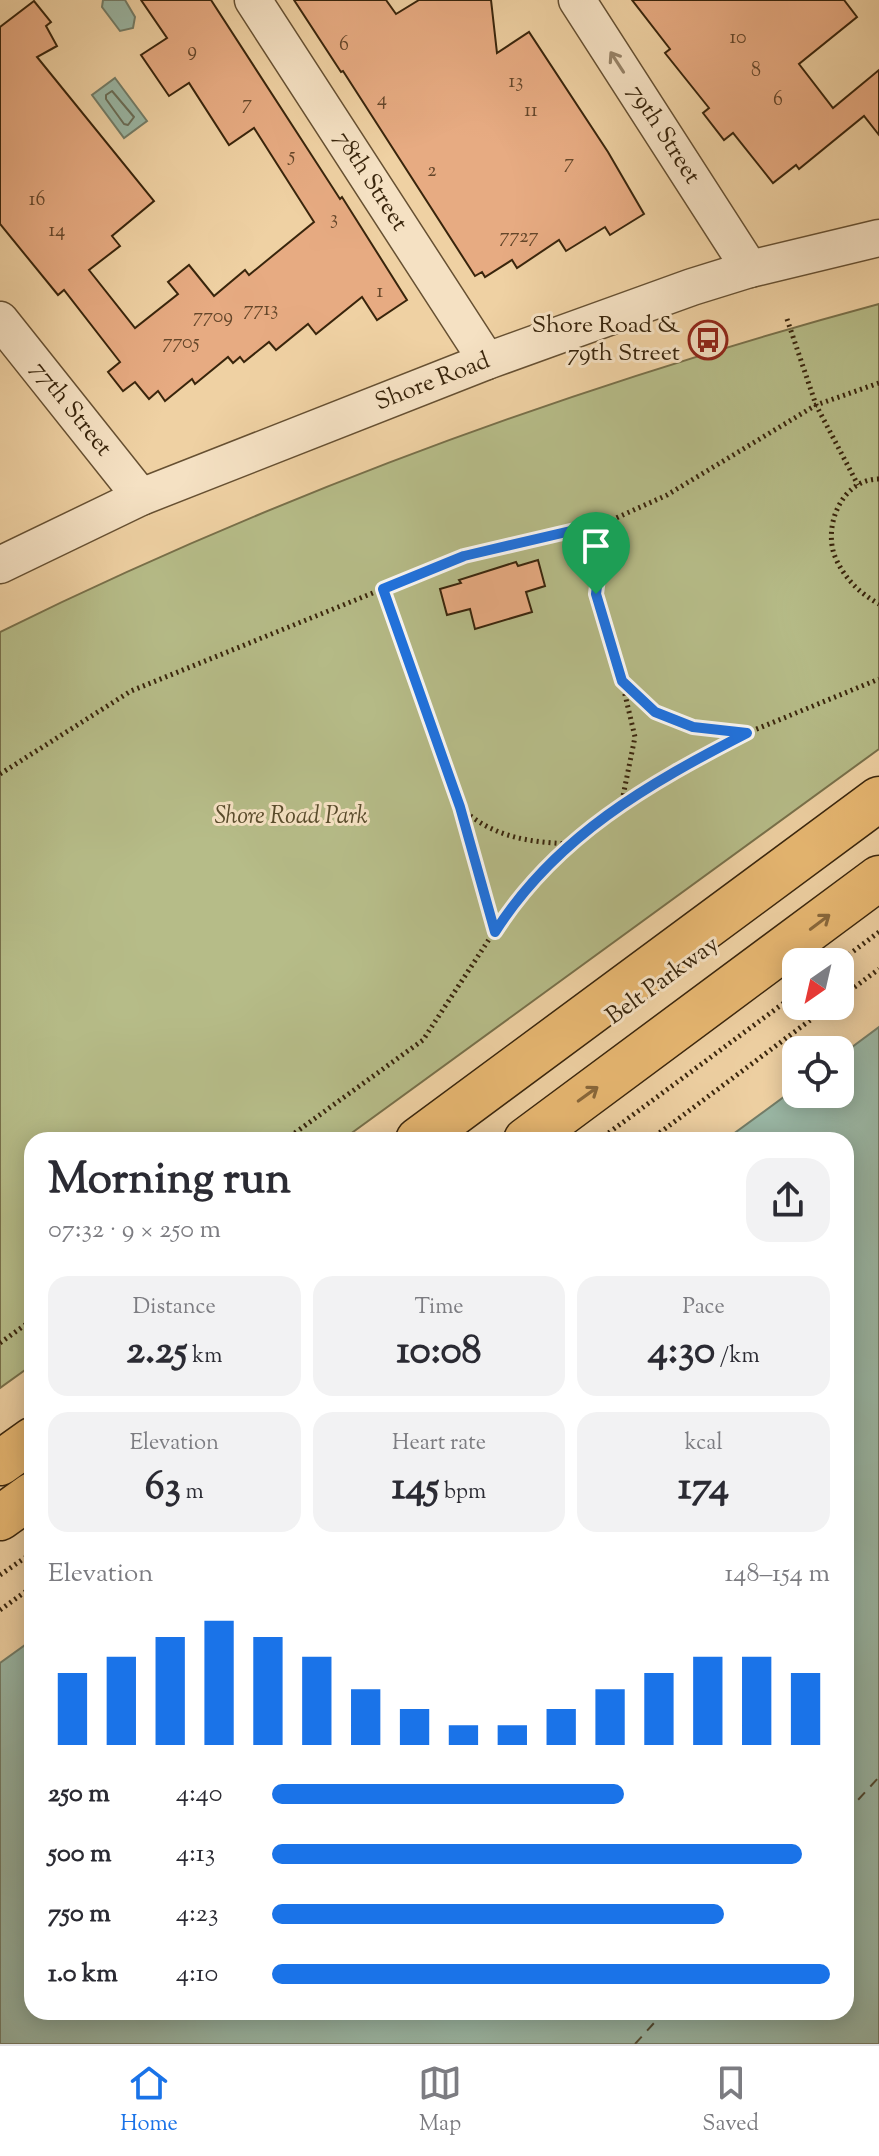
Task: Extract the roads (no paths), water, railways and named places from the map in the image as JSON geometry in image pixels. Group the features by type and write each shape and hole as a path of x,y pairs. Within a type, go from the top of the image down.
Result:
{"highway":[{"path":"429,1132 879,799"},
{"name":"Belt Parkway","path":"457,1132 879,820"},
{"name":"Belt Parkway","path":"537,1132 879,878"},
{"path":"0,1444 24,1427"},
{"path":"0,1463 24,1446"},
{"path":"0,1518 24,1501"}],"street":[{"name":"78th Street","path":"253,0 487,361"},
{"name":"79th Street","path":"577,0 750,269"},
{"name":"Shore Road","path":"0,565 141,497 487,361 750,269 879,238"},
{"name":"77th Street","path":"0,320 141,497"}],"water":[{"path":"103,0 125,0 135,17 133,28 120,31 102,7"},
{"path":"115,78 147,121 124,138 92,95"},
{"path":"879,1027 879,2044 0,2044 0,1663 24,1646 24,2020 854,2020 854,1132 736,1132 782,1098 782,1108 854,1108 854,1046"}],"place":[{"name":"Shore Road & 79th Street","path":"708,340"}],"park label":[{"name":"Shore Road Park","path":"291,817"}]}
